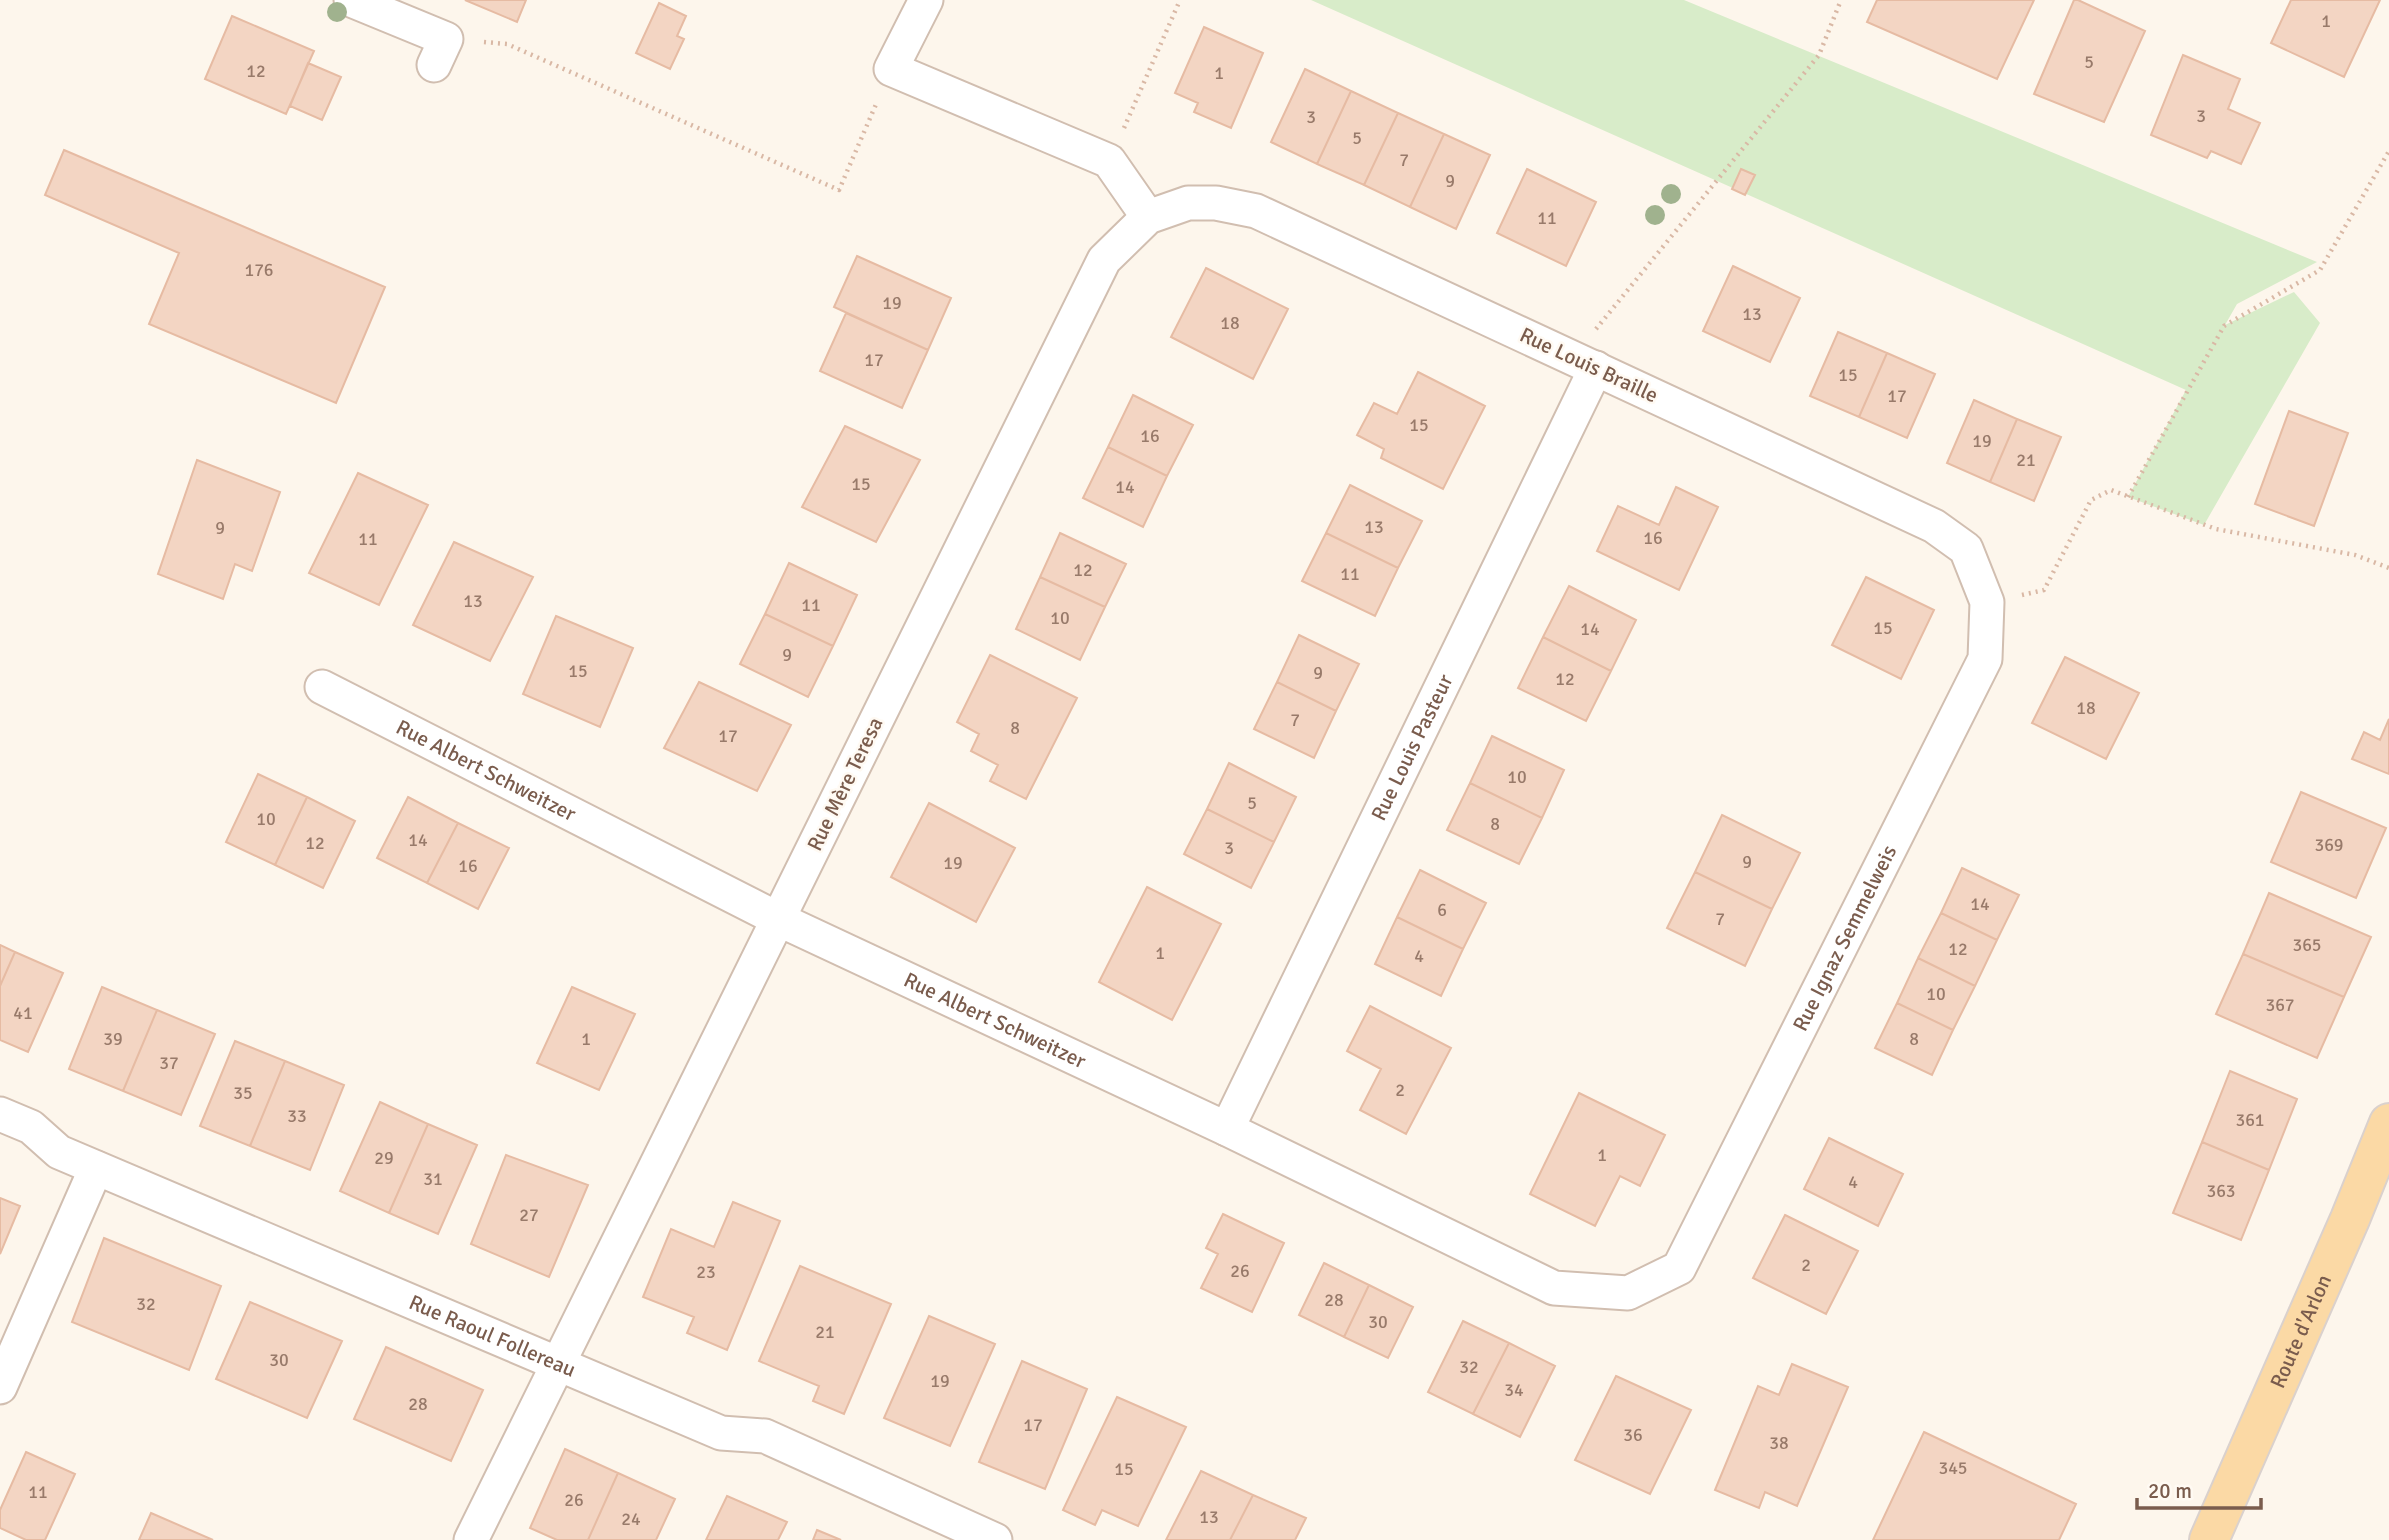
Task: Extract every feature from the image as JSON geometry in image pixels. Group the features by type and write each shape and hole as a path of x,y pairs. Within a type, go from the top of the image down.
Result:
{"main road":[{"name":"Route d'Arlon","path":"2209,1540 2350,1219 2389,1123"}],"street":[{"path":"351,0 440,52"},
{"path":"926,0 891,69 1109,160 1148,217"},
{"name":"Rue Louis Braille","path":"1148,217 1188,203 1216,203 1256,211 1934,526 1966,548 1987,602"},
{"name":"Rue Mère Teresa","path":"471,1540 1104,260 1148,217"},
{"name":"Rue Louis Pasteur","path":"1227,1129 1585,363"},
{"name":"Rue Ignaz Semmelweis","path":"1679,1268 1985,659 1987,602"},
{"name":"Rue Albert Schweitzer","path":"322,687 778,919 1227,1129 1554,1288 1629,1293 1679,1268"},
{"name":"Rue Raoul Follereau","path":"0,1114 31,1127 59,1152 96,1168 721,1433 765,1436 954,1531 995,1540"},
{"path":"0,1387 96,1168"}],"path":[{"path":"1109,160 1180,0"},
{"path":"1585,363 1819,55 1841,0"},
{"path":"440,52 506,44 839,190 891,69"},
{"path":"2128,496 2224,326 2320,270 2389,151"},
{"path":"1987,602 2044,590 2091,499 2111,490 2216,529 2355,555 2389,568"}],"green space":[{"path":"1311,0 1684,0 2317,262 2237,304 2225,325 2294,292 2320,323 2204,525 2128,497 2186,390"}],"building":[{"path":"465,0 526,0 517,22"},
{"path":"1877,0 2034,0 1997,79 1867,22"},
{"path":"2074,0 2145,31 2104,122 2034,94"},
{"path":"2291,0 2380,0 2344,77 2271,43"},
{"path":"659,3 686,16 677,36 684,39 670,69 636,53"},
{"path":"232,16 314,51 286,114 205,79"},
{"path":"1204,27 1263,53 1231,128 1194,112 1198,103 1175,93"},
{"path":"2183,55 2240,79 2228,109 2260,123 2241,164 2211,151 2207,158 2151,135"},
{"path":"308,63 341,77 322,120 290,106"},
{"path":"1305,69 1351,91 1317,164 1271,142"},
{"path":"1351,91 1398,113 1364,185 1317,164"},
{"path":"1398,113 1444,134 1410,207 1364,185"},
{"path":"1444,134 1490,155 1456,229 1410,207"},
{"path":"64,150 385,287 336,403 149,324 179,253 45,195"},
{"path":"1527,169 1596,202 1566,266 1497,233"},
{"path":"1741,169 1755,175 1745,195 1732,189"},
{"path":"857,256 951,298 928,350 834,307"},
{"path":"1733,266 1800,298 1770,362 1703,331"},
{"path":"1206,268 1288,309 1253,379 1171,337"},
{"path":"846,313 928,350 902,408 820,371"},
{"path":"1838,332 1887,353 1859,417 1810,396"},
{"path":"1887,353 1935,374 1907,438 1859,417"},
{"path":"1418,372 1485,406 1443,489 1381,458 1384,449 1357,435 1374,403 1397,414"},
{"path":"1133,395 1193,425 1167,476 1108,447"},
{"path":"1974,400 2017,419 1990,482 1947,463"},
{"path":"2289,411 2348,433 2314,526 2255,504"},
{"path":"2017,419 2061,437 2034,501 1990,482"},
{"path":"845,426 920,460 876,542 802,507"},
{"path":"1108,447 1167,476 1143,527 1083,498"},
{"path":"197,460 280,492 252,571 235,564 223,599 158,574"},
{"path":"358,473 428,505 379,605 309,573"},
{"path":"1350,485 1422,521 1398,568 1326,533"},
{"path":"1676,487 1718,507 1679,590 1597,551 1618,506 1659,525"},
{"path":"1060,533 1126,564 1105,607 1040,577"},
{"path":"1326,533 1398,568 1375,616 1302,581"},
{"path":"454,542 533,577 490,661 413,625"},
{"path":"789,563 857,595 833,646 765,614"},
{"path":"1040,577 1105,607 1080,660 1016,629"},
{"path":"1866,577 1934,610 1901,679 1832,645"},
{"path":"1569,586 1636,620 1611,671 1543,637"},
{"path":"765,614 833,646 808,697 740,664"},
{"path":"556,616 633,648 600,727 523,694"},
{"path":"1299,635 1359,664 1336,711 1277,682"},
{"path":"1543,637 1611,671 1586,721 1518,688"},
{"path":"990,655 1077,698 1026,799 990,781 998,765 971,751 979,734 957,722"},
{"path":"2065,657 2139,693 2106,759 2032,723"},
{"path":"699,682 791,725 757,791 664,748"},
{"path":"1277,682 1336,711 1314,758 1254,729"},
{"path":"2389,719 2389,774 2352,759 2364,732 2380,740"},
{"path":"1492,736 1564,770 1542,818 1470,783"},
{"path":"1229,763 1296,797 1274,842 1207,809"},
{"path":"258,774 307,797 275,865 226,842"},
{"path":"1470,783 1542,818 1519,864 1447,830"},
{"path":"2301,792 2386,828 2356,898 2271,862"},
{"path":"307,797 355,821 323,888 275,865"},
{"path":"408,797 458,823 427,883 377,858"},
{"path":"929,803 1015,848 976,922 891,877"},
{"path":"1207,809 1274,842 1251,888 1184,854"},
{"path":"1722,815 1800,853 1772,909 1695,872"},
{"path":"458,823 509,848 478,909 427,883"},
{"path":"1962,868 2019,895 1997,940 1941,913"},
{"path":"1420,870 1486,903 1463,949 1397,917"},
{"path":"1695,872 1772,909 1745,966 1667,928"},
{"path":"1147,887 1221,924 1172,1020 1099,982"},
{"path":"2269,893 2371,937 2344,997 2243,954"},
{"path":"1941,913 1997,940 1975,986 1918,958"},
{"path":"1397,917 1463,949 1441,996 1375,964"},
{"path":"0,945 15,952 0,986"},
{"path":"15,952 63,973 28,1052 0,1040 0,986"},
{"path":"2243,954 2344,997 2317,1058 2216,1014"},
{"path":"1918,958 1975,986 1953,1030 1897,1003"},
{"path":"102,987 157,1010 123,1091 69,1069"},
{"path":"572,987 635,1014 599,1090 537,1063"},
{"path":"1897,1003 1953,1030 1932,1075 1875,1048"},
{"path":"1370,1006 1451,1048 1406,1134 1360,1110 1381,1069 1347,1051"},
{"path":"157,1010 215,1034 181,1115 123,1091"},
{"path":"235,1041 285,1061 250,1146 200,1126"},
{"path":"285,1061 344,1085 310,1170 250,1146"},
{"path":"2230,1071 2297,1099 2269,1170 2202,1142"},
{"path":"1579,1093 1665,1135 1640,1186 1620,1176 1595,1226 1530,1194"},
{"path":"380,1102 428,1124 389,1213 340,1191"},
{"path":"428,1124 477,1145 438,1234 389,1213"},
{"path":"1829,1138 1903,1174 1878,1226 1804,1189"},
{"path":"2202,1142 2269,1170 2241,1240 2173,1213"},
{"path":"506,1155 588,1185 549,1277 471,1244"},
{"path":"0,1198 20,1206 0,1254"},
{"path":"733,1202 780,1221 727,1350 687,1333 694,1317 643,1297 671,1229 714,1247"},
{"path":"1223,1214 1284,1243 1252,1312 1201,1288 1218,1254 1206,1248"},
{"path":"1785,1215 1858,1251 1826,1314 1753,1278"},
{"path":"104,1238 221,1286 189,1370 72,1322"},
{"path":"1324,1263 1369,1285 1344,1337 1299,1315"},
{"path":"800,1266 891,1304 844,1414 813,1401 819,1386 759,1361"},
{"path":"1369,1285 1413,1307 1388,1358 1344,1337"},
{"path":"250,1302 342,1341 307,1418 216,1379"},
{"path":"929,1316 995,1344 950,1446 884,1418"},
{"path":"1463,1321 1509,1343 1473,1414 1428,1392"},
{"path":"1509,1343 1555,1366 1520,1437 1473,1414"},
{"path":"386,1347 483,1390 451,1461 354,1419"},
{"path":"1022,1361 1087,1389 1045,1489 979,1462"},
{"path":"1792,1364 1848,1387 1797,1506 1765,1492 1759,1508 1715,1490 1758,1386 1779,1395"},
{"path":"1616,1376 1691,1410 1650,1494 1575,1460"},
{"path":"1117,1397 1186,1427 1138,1526 1102,1510 1095,1525 1063,1510"},
{"path":"1924,1432 2076,1504 2059,1540 1873,1540"},
{"path":"565,1449 618,1473 588,1540 557,1540 530,1528"},
{"path":"26,1452 75,1474 45,1540 26,1540 0,1528 0,1510"},
{"path":"1201,1471 1253,1495 1230,1540 1166,1540"},
{"path":"618,1473 675,1499 656,1540 588,1540"},
{"path":"1253,1495 1306,1518 1295,1540 1230,1540"},
{"path":"727,1496 787,1522 778,1540 706,1540"},
{"path":"151,1513 213,1540 139,1540"},
{"path":"817,1530 841,1540 813,1540"}]}
